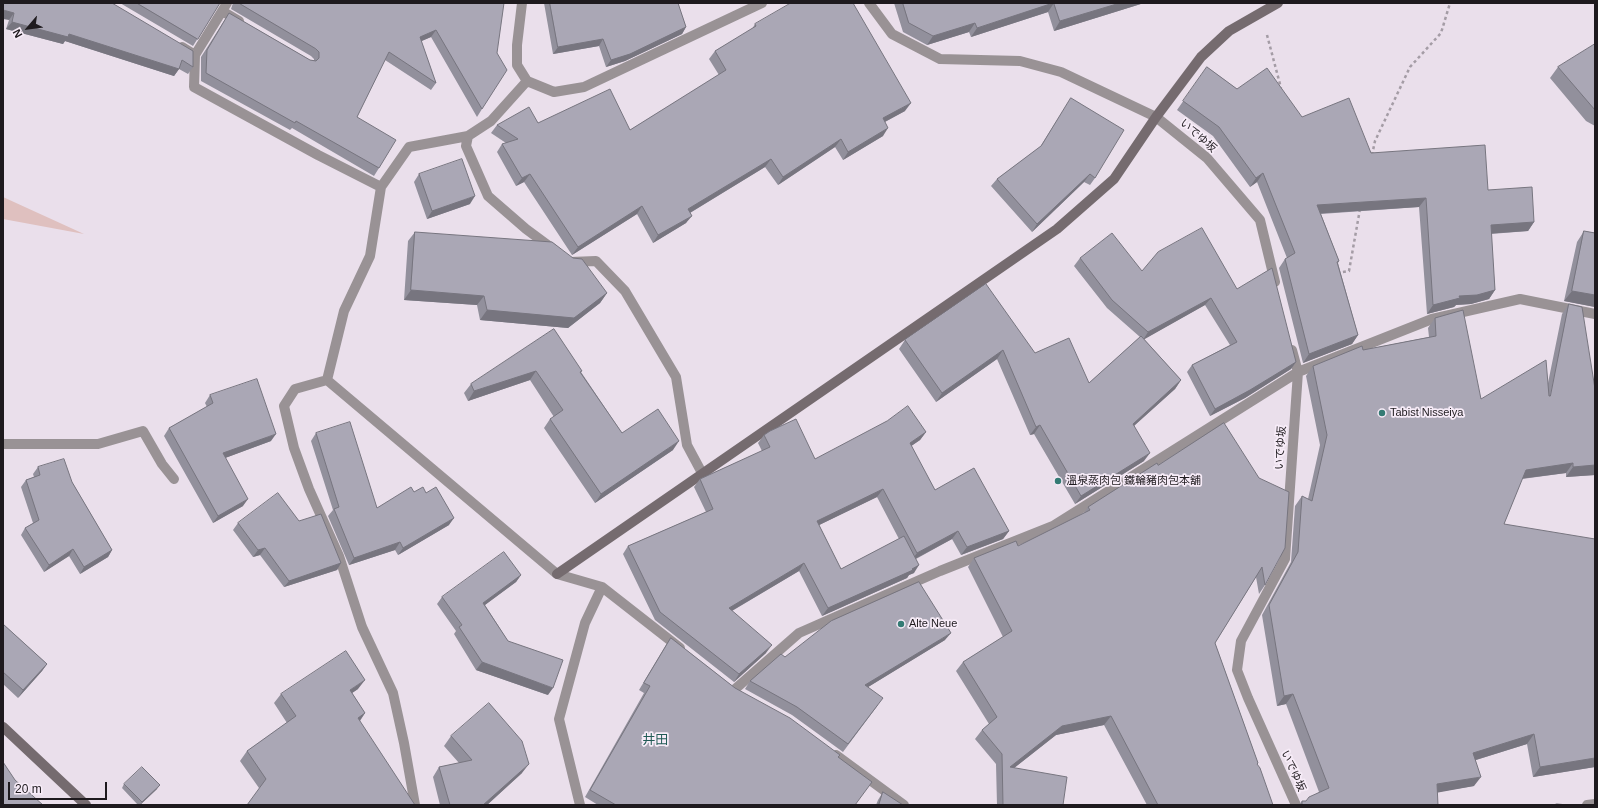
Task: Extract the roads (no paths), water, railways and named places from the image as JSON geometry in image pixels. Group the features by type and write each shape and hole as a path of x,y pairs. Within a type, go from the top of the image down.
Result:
{"street":[{"path":"522,3 516,45 517,65 526,81 554,92 584,87 762,3"},
{"name":"いでゆ坂","path":"869,3 892,34 940,59 1020,61 1062,72 1156,117 1207,158 1260,220 1278,293"},
{"path":"557,574 1056,228 1114,179 1156,117 1201,57 1229,30 1278,3"},
{"path":"248,26 224,7 195,54 194,87 318,155 381,187"},
{"path":"175,43 195,54"},
{"path":"327,380 344,311 370,256 381,187 410,147 468,136 491,121 526,81"},
{"path":"468,136 466,146 488,196 526,229 570,262 596,261 625,291 676,377 688,444 702,473"},
{"path":"734,690 799,632 940,571 1053,526 1298,372 1432,319 1520,299 1595,314"},
{"name":"いでゆ坂","path":"1291,343 1298,372 1285,559 1241,641 1237,670 1296,805"},
{"path":"327,380 557,574 602,587 690,656"},
{"path":"327,380 295,389 284,406 294,448 309,489 339,556 362,627 393,693 415,805"},
{"path":"3,444 98,444 143,431 162,464 174,479"},
{"path":"580,805 559,719 585,623 602,587"},
{"path":"3,727 86,805"},
{"path":"830,751 904,805"},
{"path":"1586,805 1595,804"}],"place":[{"name":"Tabist Nisseiya","path":"1382,413"},
{"name":"溫泉蒸肉包 鐵輪豬肉包本舖","path":"1058,481"},
{"name":"Alte Neue","path":"901,624"}],"district":[{"name":"井田","path":"655,740"}]}
